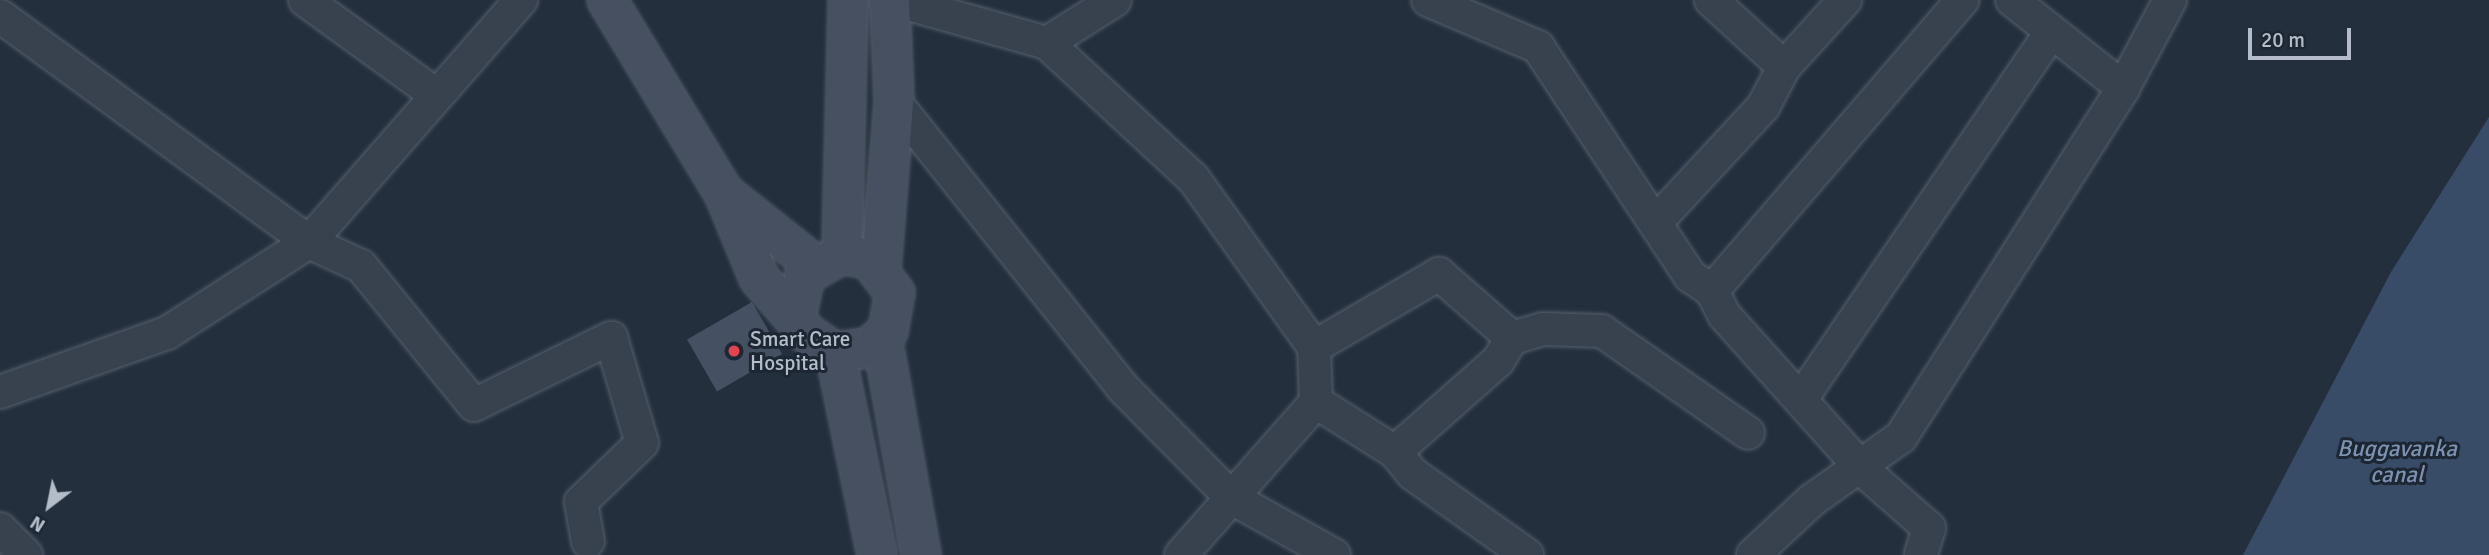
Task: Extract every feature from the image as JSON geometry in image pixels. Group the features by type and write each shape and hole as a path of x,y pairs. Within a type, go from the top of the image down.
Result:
{"main road":[{"path":"607,0 724,192 759,278 797,314 808,334 835,352 868,348 881,338 896,303 881,268 894,101 892,0"},
{"path":"797,314 799,289 828,259 849,0"},
{"path":"724,192 828,259 881,268"},
{"path":"881,338 921,555"},
{"path":"835,352 877,555"}],"street":[{"path":"305,0 436,95"},
{"path":"0,392 167,333 309,242 521,0"},
{"path":"892,0 1046,43 1193,178 1314,347 1316,402 1181,555"},
{"path":"1046,43 1115,0"},
{"path":"1428,0 1538,47 1657,220 1690,276 1713,290 1725,316 1863,470 1929,528 1921,555"},
{"path":"1712,0 1784,67"},
{"path":"1657,220 1763,107 1784,67 1845,0"},
{"path":"1713,290 1962,0"},
{"path":"2012,0 2049,35 2123,88"},
{"path":"1753,555 1812,500 1863,470 1901,437 2123,88 2170,0"},
{"path":"0,16 309,242 361,266 474,405 611,338 642,443 581,502 588,541"},
{"path":"1801,399 2049,35"},
{"path":"894,101 1122,388 1232,498 1334,555"},
{"path":"1314,347 1439,274 1512,338"},
{"path":"1395,452 1498,361 1512,338 1543,329 1602,331 1748,433"},
{"path":"1316,402 1395,452 1413,474 1527,555"},
{"path":"0,529 26,555"}],"water":[{"name":"Buggavanka canal","path":"2489,117 2489,555 2243,555 2391,272"}],"building":[{"path":"752,302 782,354 717,391 687,340"}],"place":[{"name":"Smart Care Hospital","path":"734,351"}]}
